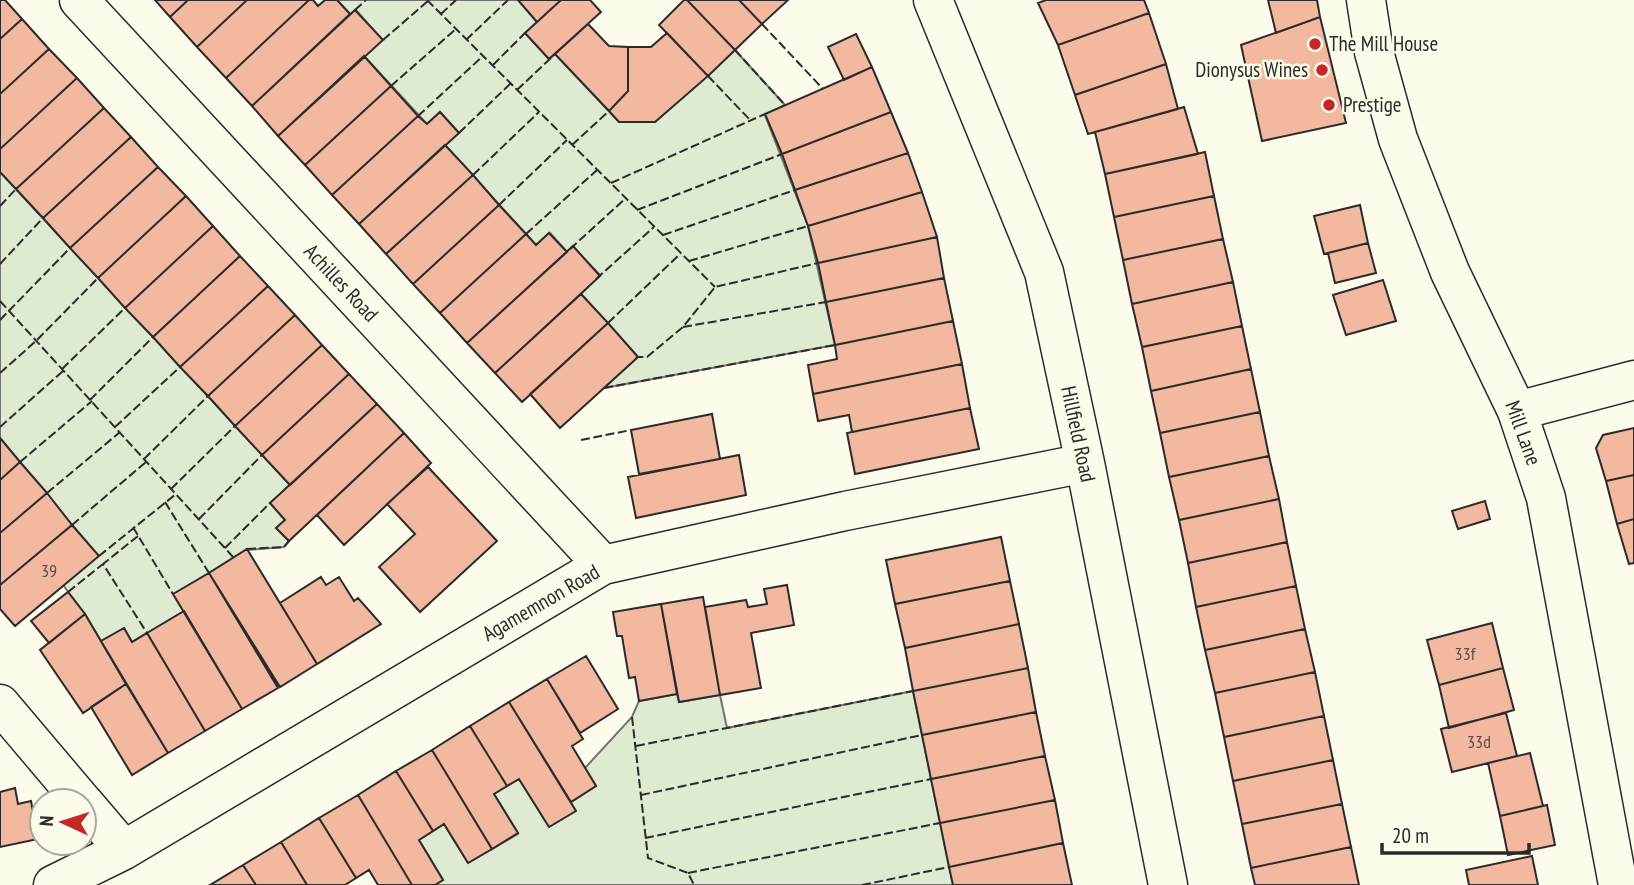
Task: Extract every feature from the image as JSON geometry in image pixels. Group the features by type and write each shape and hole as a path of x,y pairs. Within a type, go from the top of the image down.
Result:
{"street":[{"name":"Achilles Road","path":"79,0 603,565"},
{"name":"Hillfield Road","path":"933,0 1044,272 1085,463 1168,885"},
{"name":"Mill Lane","path":"1366,0 1374,52 1398,139 1450,272 1517,411 1546,499 1623,844 1618,885"},
{"path":"1517,411 1634,380"},
{"name":"Agamemnon Road","path":"53,885 124,850 603,565 845,511 1085,463"},
{"path":"0,704 70,787"},
{"path":"98,820 124,850"}],"green space":[{"path":"337,0 518,0 537,22 525,33 549,59 555,54 619,122 655,122 735,50 785,105 765,115 808,226 835,345 604,388 638,357 581,294 600,275 573,247 567,252 550,233 536,245 445,145 459,133 440,112 427,124 364,56 382,40 356,10 350,14"},
{"path":"0,172 290,485 270,503 285,520 276,528 289,541 284,547 247,550 174,594 184,611 132,642 124,628 101,641 63,585 98,556 0,438"},
{"path":"913,691 953,885 435,885 443,880 419,840 444,824 468,863 518,834 494,794 519,779 549,827 575,811 571,802 596,786 585,768 632,717 639,701 677,694 679,702 720,695 727,728"}],"building":[{"path":"0,0 5,0 22,19 0,39"},
{"path":"155,0 188,0 170,17"},
{"path":"188,0 247,0 197,47 170,17"},
{"path":"247,0 309,0 226,78 197,47"},
{"path":"309,0 313,0 318,6 325,0 337,0 350,14 252,106 226,78"},
{"path":"518,0 561,0 537,22"},
{"path":"561,0 590,0 601,12 549,59 525,33"},
{"path":"687,0 735,50 708,76 659,25"},
{"path":"687,0 739,0 762,24 735,50"},
{"path":"739,0 788,0 762,24"},
{"path":"1046,0 1144,0 1149,13 1058,45 1038,3"},
{"path":"1268,0 1317,0 1320,17 1276,33"},
{"path":"355,10 383,40 278,136 252,106"},
{"path":"1149,13 1166,64 1075,95 1058,45"},
{"path":"1320,17 1346,123 1262,141 1241,45"},
{"path":"22,19 49,49 0,94 0,39"},
{"path":"588,24 609,46 628,47 628,91 609,111 555,54"},
{"path":"667,33 708,76 655,122 619,122 609,111 628,91 628,47 651,47"},
{"path":"856,34 872,67 844,80 828,47"},
{"path":"49,49 77,78 0,149 0,94"},
{"path":"364,56 391,86 305,165 278,136"},
{"path":"1166,64 1178,109 1088,134 1075,95"},
{"path":"872,67 891,112 782,154 765,114"},
{"path":"77,78 104,108 16,189 0,172 0,149"},
{"path":"391,86 418,116 332,195 305,165"},
{"path":"1184,107 1198,154 1105,174 1095,132"},
{"path":"104,108 131,137 43,218 16,189"},
{"path":"440,112 459,133 359,224 332,195 418,116 427,124"},
{"path":"891,112 908,153 795,190 782,154"},
{"path":"131,137 158,167 70,248 43,218"},
{"path":"445,145 473,175 386,254 359,224"},
{"path":"1205,152 1214,196 1114,217 1105,174"},
{"path":"908,153 922,192 808,226 795,190"},
{"path":"158,167 186,196 98,278 70,248"},
{"path":"473,175 499,205 413,284 386,254"},
{"path":"922,192 937,237 818,263 808,226"},
{"path":"186,196 213,226 125,308 98,278"},
{"path":"1214,196 1223,239 1123,260 1114,217"},
{"path":"499,205 526,234 440,313 413,284"},
{"path":"1360,205 1368,243 1324,254 1314,216"},
{"path":"213,226 240,256 153,337 125,308"},
{"path":"549,233 567,252 467,343 440,313 526,234 536,245"},
{"path":"937,237 944,278 826,302 818,263"},
{"path":"1223,239 1233,282 1132,304 1123,260"},
{"path":"1368,243 1376,273 1335,283 1328,253"},
{"path":"573,246 600,276 495,373 467,343"},
{"path":"240,256 268,286 180,367 153,337"},
{"path":"944,278 953,321 835,345 826,302"},
{"path":"1383,280 1396,321 1346,335 1333,295"},
{"path":"1233,282 1242,326 1142,347 1132,304"},
{"path":"268,286 295,315 208,396 180,367"},
{"path":"581,294 608,323 522,402 495,373"},
{"path":"295,315 322,345 235,426 208,396"},
{"path":"953,321 962,364 813,394 808,365 837,359 835,345"},
{"path":"608,323 638,357 560,428 530,394"},
{"path":"1242,326 1251,369 1151,391 1142,347"},
{"path":"322,345 349,374 262,455 235,426"},
{"path":"962,364 970,408 852,432 849,415 818,421 813,394"},
{"path":"1251,369 1260,412 1160,433 1151,391"},
{"path":"349,374 377,404 290,485 262,455"},
{"path":"377,404 404,433 289,541 276,528 285,520 270,503"},
{"path":"970,408 979,449 855,474 847,433"},
{"path":"1260,412 1269,456 1169,477 1160,433"},
{"path":"712,414 720,459 639,474 631,430"},
{"path":"1634,428 1634,475 1606,481 1596,448 1603,435"},
{"path":"404,433 431,463 344,545 317,515"},
{"path":"0,438 20,462 0,480"},
{"path":"739,455 746,495 636,518 628,477"},
{"path":"1269,456 1279,499 1179,520 1169,477"},
{"path":"20,462 47,493 0,533 0,480"},
{"path":"428,467 497,541 420,612 379,567 415,534 387,504"},
{"path":"1634,475 1634,519 1617,524 1606,481"},
{"path":"47,493 72,525 0,585 0,533"},
{"path":"1279,499 1287,542 1188,563 1179,520"},
{"path":"1485,501 1490,519 1458,529 1452,511"},
{"path":"1634,519 1634,563 1629,564 1617,524"},
{"path":"72,525 99,556 15,626 0,609 0,585"},
{"path":"1001,537 1010,581 895,604 886,560"},
{"path":"1287,542 1296,586 1196,607 1188,563"},
{"path":"247,549 317,664 280,687 209,573"},
{"path":"209,573 278,688 242,709 173,594"},
{"path":"321,577 326,585 339,577 354,601 358,598 381,624 317,664 280,603"},
{"path":"1010,581 1019,624 905,648 895,604"},
{"path":"787,585 794,625 751,633 761,688 720,695 705,607 746,600 748,607 767,604 764,589"},
{"path":"1296,586 1305,629 1205,650 1196,607"},
{"path":"68,592 85,614 49,643 31,621"},
{"path":"703,597 720,695 679,702 661,604"},
{"path":"661,604 677,694 639,701 635,677 629,678 622,636 617,636 613,612"},
{"path":"184,611 242,709 205,731 147,633"},
{"path":"85,614 126,684 83,713 40,650"},
{"path":"1492,623 1503,668 1439,685 1427,640"},
{"path":"1019,624 1028,668 913,691 905,648"},
{"path":"124,628 132,642 147,633 205,731 168,753 101,641"},
{"path":"1305,629 1315,672 1215,693 1205,650"},
{"path":"586,656 618,709 580,733 547,679"},
{"path":"1028,668 1036,712 922,735 913,691"},
{"path":"1503,668 1514,710 1449,728 1439,685"},
{"path":"1315,672 1324,716 1224,737 1215,693"},
{"path":"547,679 583,739 572,746 596,786 571,802 509,702"},
{"path":"126,684 168,753 132,775 91,707"},
{"path":"509,702 576,811 549,827 519,779 507,786 470,726"},
{"path":"1036,712 1045,756 931,779 922,735"},
{"path":"1506,713 1517,756 1452,772 1441,729"},
{"path":"1324,716 1333,760 1233,781 1224,737"},
{"path":"470,726 507,786 494,794 518,833 492,849 432,750"},
{"path":"432,750 492,849 468,863 444,824 433,831 396,771"},
{"path":"1530,753 1543,806 1500,816 1488,763"},
{"path":"1045,756 1055,800 940,823 931,779"},
{"path":"1333,760 1342,804 1242,824 1233,781"},
{"path":"396,771 433,831 419,840 443,880 435,885 412,885 358,795"},
{"path":"15,788 18,804 28,802 28,841 0,847 0,792"},
{"path":"358,795 412,885 378,885 369,870 356,878 319,818"},
{"path":"1055,800 1063,843 949,867 940,823"},
{"path":"1342,804 1351,847 1251,868 1242,824"},
{"path":"1547,805 1555,845 1508,855 1500,816"},
{"path":"319,818 356,878 345,885 307,885 281,842"},
{"path":"281,842 307,885 256,885 243,865"},
{"path":"1063,843 1072,885 953,885 949,867"},
{"path":"1351,847 1359,885 1255,885 1251,868"},
{"path":"1532,856 1538,885 1469,885 1466,870"},
{"path":"243,865 256,885 210,885"}],"fence":[{"path":"355,10 366,0"},
{"path":"427,0 715,287"},
{"path":"441,14 456,0"},
{"path":"466,40 508,0"},
{"path":"383,40 428,1"},
{"path":"762,24 823,89"},
{"path":"391,86 456,29"},
{"path":"493,65 525,33"},
{"path":"735,50 785,105"},
{"path":"418,116 483,56"},
{"path":"517,90 553,56"},
{"path":"708,76 751,121"},
{"path":"459,133 511,83"},
{"path":"572,145 609,111"},
{"path":"473,175 539,112"},
{"path":"611,183 765,114"},
{"path":"499,205 567,140"},
{"path":"637,210 782,154"},
{"path":"526,234 597,170"},
{"path":"0,206 16,189"},
{"path":"663,235 795,190"},
{"path":"570,249 626,198"},
{"path":"0,264 43,218"},
{"path":"689,261 808,226"},
{"path":"596,279 654,227"},
{"path":"0,320 70,248"},
{"path":"608,323 681,253"},
{"path":"635,359 647,357 683,327 715,287 818,263"},
{"path":"0,373 98,278"},
{"path":"0,301 234,558"},
{"path":"683,327 826,302"},
{"path":"62,369 125,308"},
{"path":"90,400 153,337"},
{"path":"604,388 835,345"},
{"path":"115,427 180,367"},
{"path":"0,427 63,371"},
{"path":"144,459 208,396"},
{"path":"20,462 92,401"},
{"path":"171,489 235,426"},
{"path":"581,440 631,430"},
{"path":"47,493 120,432"},
{"path":"199,519 262,455"},
{"path":"72,525 146,462"},
{"path":"99,556 176,494"},
{"path":"165,502 209,573"},
{"path":"225,548 270,503"},
{"path":"133,527 173,594"},
{"path":"138,536 103,564 147,633"},
{"path":"247,549 284,547 289,541"},
{"path":"68,592 103,564"},
{"path":"636,746 913,691"},
{"path":"632,717 648,858 688,873 694,885"},
{"path":"641,795 922,735"},
{"path":"645,838 931,779"},
{"path":"688,873 940,823"},
{"path":"862,885 949,867"}],"place":[{"name":"The Mill House","path":"1315,44"},
{"name":"Dionysus Wines","path":"1322,70"},
{"name":"Prestige","path":"1329,105"}]}
